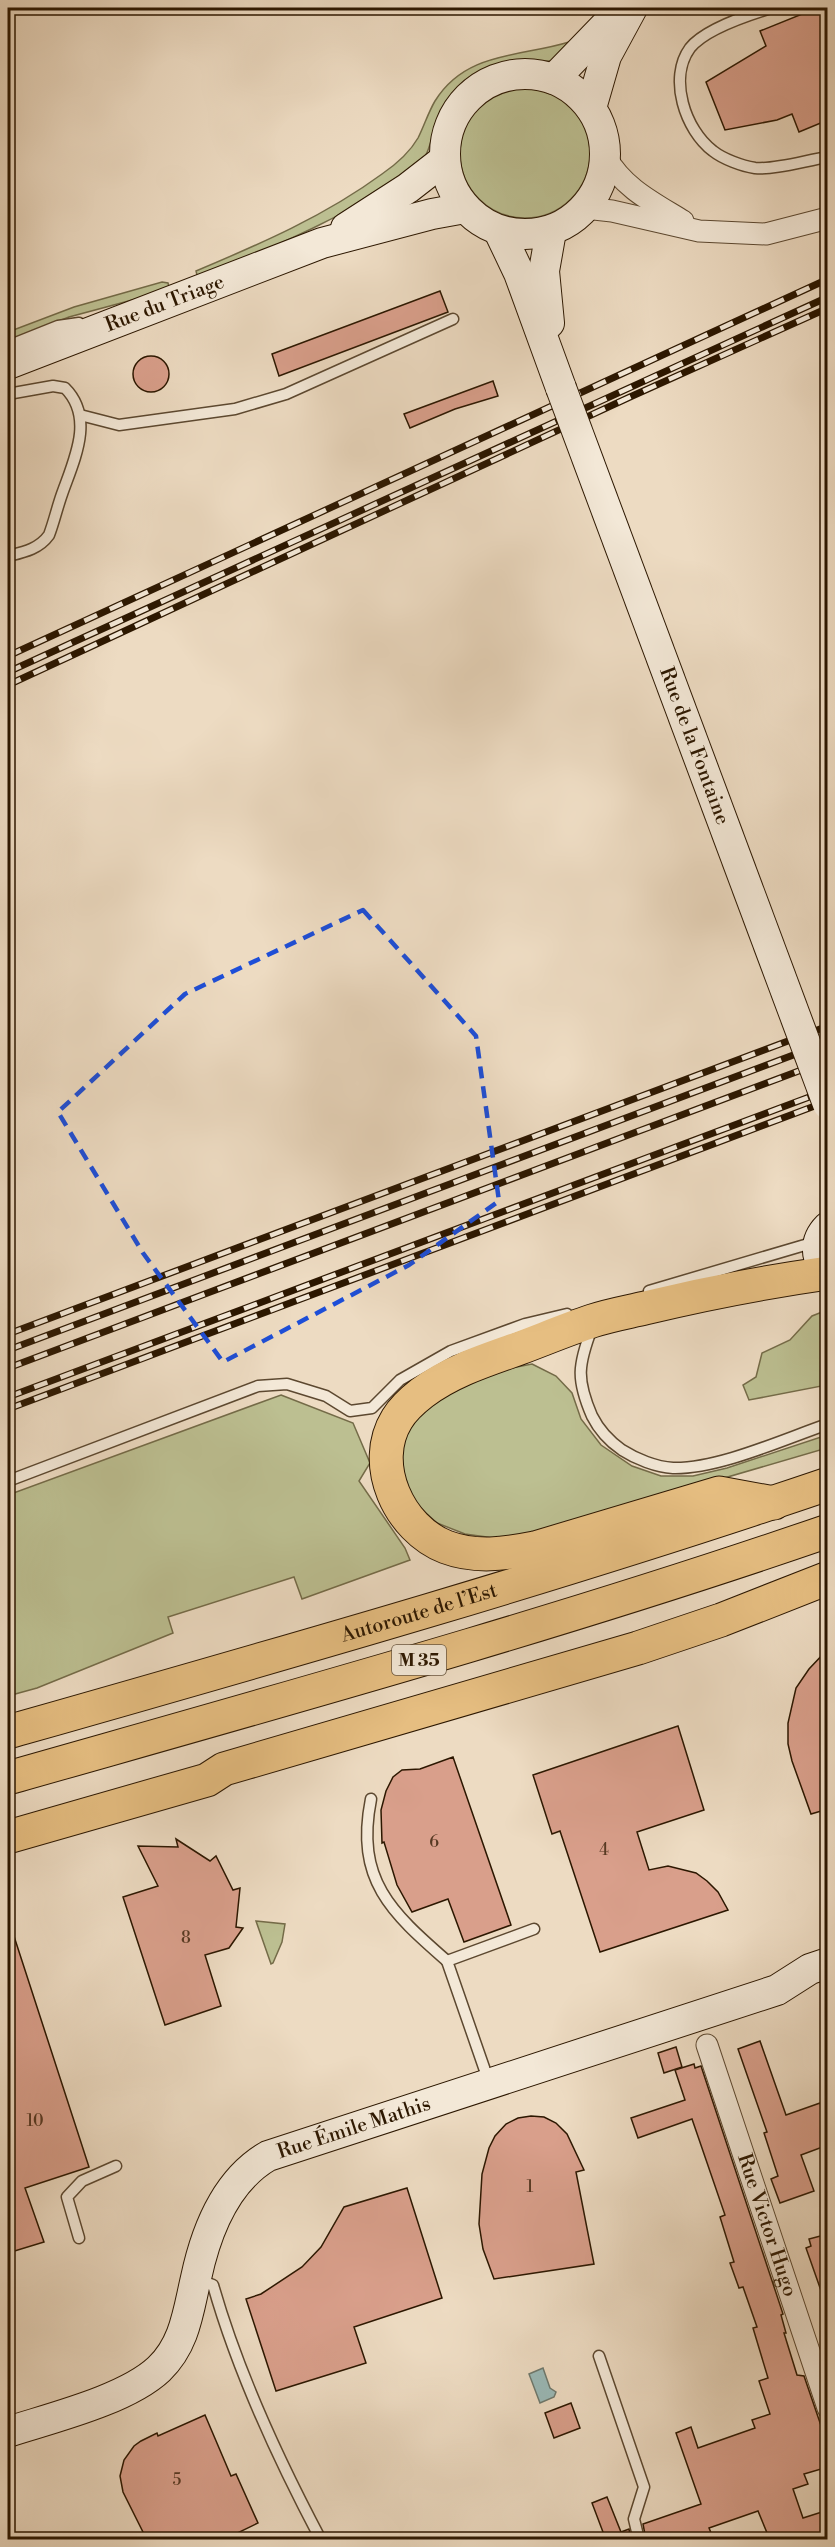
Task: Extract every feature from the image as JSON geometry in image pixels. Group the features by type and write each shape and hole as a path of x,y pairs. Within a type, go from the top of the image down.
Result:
{"highway":[{"path":"774,1503 719,1493 535,1548 491,1554 468,1553 445,1547 428,1537 411,1523 399,1506 387,1475 389,1441 396,1420 407,1406 430,1387 462,1369 588,1313 738,1286 828,1273"},
{"name":"Autoroute de l’Est","path":"8,1732 462,1601 626,1551 828,1484"},
{"name":"M 35","path":"8,1778 485,1641 651,1590 828,1531"},
{"path":"8,1837 207,1779 224,1769 638,1648 721,1620 828,1578"},
{"path":"8,1817 205,1768 224,1769"}],"street":[{"path":"554,79 623,8"},
{"path":"591,108 606,56 632,8"},
{"path":"531,74 554,79 575,91 591,108 603,131 606,157 600,184 585,208 570,222 551,231 525,235 499,231 481,222 465,208 451,186 444,160 446,136 454,115 468,96 487,83 508,75 531,74"},
{"path":"606,157 614,173 631,189 699,231"},
{"name":"Rue du Triage","path":"322,243 408,188 444,160"},
{"name":"Rue du Triage","path":"8,364 322,243 432,214 465,208"},
{"path":"585,208 612,211 699,231 766,234 828,218"},
{"name":"Rue de la Fontaine","path":"499,231 519,273 828,1104"},
{"name":"Rue de la Fontaine","path":"551,231 544,271 546,308 561,388"},
{"path":"823,1234 818,1258 828,1273"},
{"name":"Rue Émile Mathis","path":"8,2432 131,2390 159,2369 180,2341 186,2325 208,2233 232,2188 255,2163 268,2156 777,1990 810,1969 828,1963"},
{"name":"Rue Victor Hugo","path":"707,2045 828,2408"}],"lane":[{"path":"771,8 713,31 692,46 682,63 680,82 685,108 694,128 712,151 739,164 756,168 828,157"},
{"path":"8,346 58,326 130,316"},
{"path":"80,416 119,425 235,409 286,394 453,319"},
{"path":"8,394 53,386 65,388 78,406 80,416 77,451 49,535 43,544 8,556"},
{"path":"638,1294 823,1234"},
{"path":"8,1481 258,1386 287,1383 326,1396 350,1411 372,1408 400,1380 451,1351 525,1324 588,1313 580,1381 596,1425 612,1442 632,1456 658,1466 673,1468 705,1464 828,1424"},
{"path":"371,1799 368,1814 368,1840 377,1884 397,1916 447,1961 489,2083"},
{"path":"447,1961 534,1929"},
{"path":"79,2238 67,2197 82,2181 116,2166"},
{"path":"196,2279 213,2284 225,2326 264,2423 321,2540"},
{"path":"599,2356 644,2487 634,2519 639,2540"}],"highlighted area":[{"path":"363,910 476,1036 499,1201 409,1265 223,1362 143,1253 58,1112 185,994"}],"green space":[{"path":"569,42 564,60 510,61 486,69 464,84 446,104 420,164 391,185 338,216 198,279 196,271 268,240 315,216 392,167 415,143 435,101 462,73 496,58"},
{"path":"525,88 550,93 571,107 585,128 590,153 585,178 571,199 550,213 525,218 500,213 479,199 465,178 460,153 465,128 479,107 500,93"},
{"path":"162,282 168,283 169,287 162,292 69,317 8,341 8,332 74,307"},
{"path":"827,1310 827,1385 749,1400 743,1385 756,1377 762,1353 790,1340 812,1316"},
{"path":"532,1364 556,1376 572,1393 581,1419 601,1445 632,1466 661,1476 693,1476 727,1468 827,1435 827,1448 536,1533 494,1538 465,1534 437,1523 416,1504 401,1473 402,1443 419,1408 456,1388 501,1370"},
{"path":"281,1395 353,1423 370,1463 359,1481 405,1548 410,1560 302,1599 294,1577 168,1617 173,1633 37,1688 8,1696 8,1495"},
{"path":"256,1921 285,1924 282,1942 271,1964"}],"water":[{"path":"543,2368 550,2388 556,2392 554,2397 540,2403 529,2374"}],"building":[{"path":"817,8 828,8 828,120 799,132 792,114 777,120 725,130 706,82 766,46 760,31"},
{"path":"440,291 448,312 279,376 272,354"},
{"path":"151,356 164,361 169,374 164,387 151,392 138,387 133,374 138,361"},
{"path":"493,381 498,396 455,409 410,428 404,414"},
{"path":"828,1649 828,1809 811,1814 792,1761 788,1744 788,1723 796,1688 809,1669"},
{"path":"678,1726 704,1810 637,1832 649,1870 668,1866 696,1873 718,1892 728,1910 600,1952 560,1831 552,1834 533,1775"},
{"path":"453,1757 511,1925 464,1942 448,1899 412,1912 397,1885 384,1842 382,1843 381,1810 393,1777 402,1770 420,1769"},
{"path":"176,1839 210,1861 216,1856 233,1890 240,1888 236,1927 243,1928 229,1948 205,1955 221,2006 165,2025 123,1897 158,1886 138,1846 178,1847"},
{"path":"8,1927 11,1927 89,2167 25,2188 44,2242 8,2253"},
{"path":"760,2041 786,2115 820,2103 828,2125 828,2145 801,2155 814,2191 780,2203 771,2179 778,2176 764,2133 767,2132 738,2049"},
{"path":"676,2047 682,2067 664,2073 658,2053"},
{"path":"694,2064 695,2068 701,2066 783,2314 781,2315 786,2333 784,2333 797,2375 804,2376 828,2446 828,2467 804,2474 808,2484 793,2489 803,2518 828,2510 828,2540 770,2540 758,2511 709,2528 714,2540 646,2540 643,2524 701,2504 676,2433 691,2427 698,2448 755,2428 752,2420 770,2414 759,2381 768,2378 753,2328 757,2327 743,2287 739,2288 730,2263 734,2262 720,2217 725,2215 692,2119 638,2138 631,2118 685,2100 675,2070"},
{"path":"544,2117 556,2123 567,2134 584,2170 576,2172 594,2264 494,2279 483,2249 479,2224 482,2174 495,2136 506,2124 518,2118"},
{"path":"407,2188 442,2298 354,2327 366,2363 276,2391 246,2299 261,2294 302,2267 321,2247 344,2207"},
{"path":"828,2234 828,2302 825,2302 806,2248 811,2246 809,2239"},
{"path":"571,2403 580,2428 554,2438 545,2413"},
{"path":"205,2415 231,2476 236,2474 258,2523 223,2540 147,2540 123,2492 120,2476 124,2460 134,2446 141,2441"},
{"path":"607,2497 621,2532 629,2529 631,2540 606,2540 592,2503"}],"railway":[{"path":"8,656 828,279"},
{"path":"8,672 828,297"},
{"path":"8,685 630,397 828,308"},
{"path":"8,1334 828,1026"},
{"path":"8,1350 828,1042"},
{"path":"8,1368 828,1060"},
{"path":"8,1397 828,1090"},
{"path":"8,1409 828,1101"}]}
